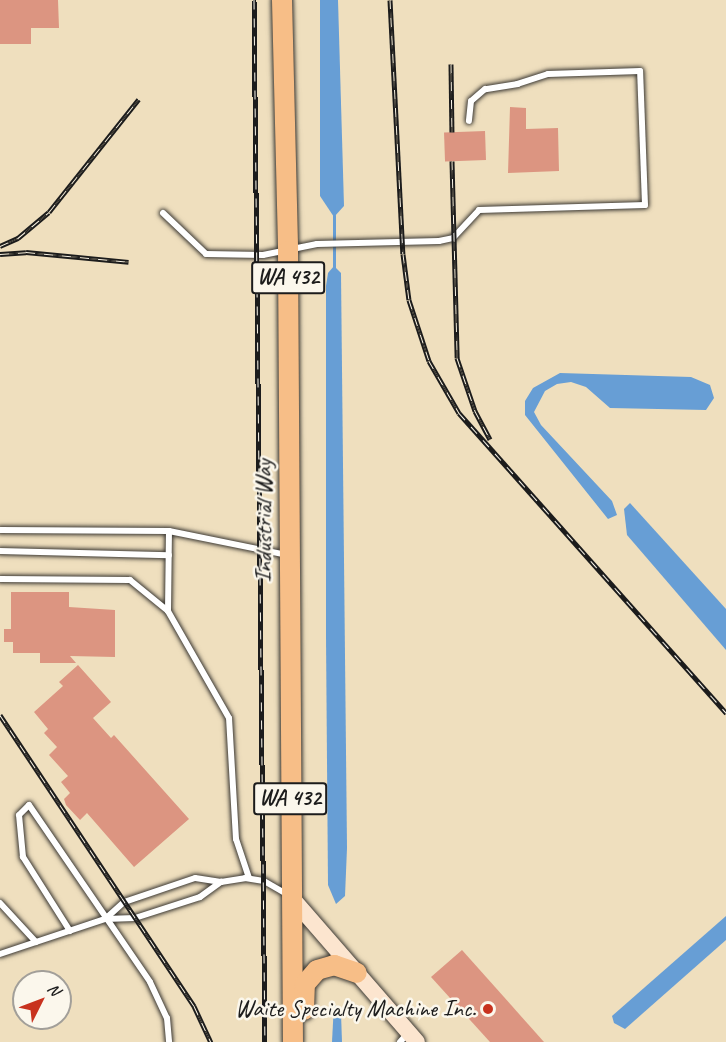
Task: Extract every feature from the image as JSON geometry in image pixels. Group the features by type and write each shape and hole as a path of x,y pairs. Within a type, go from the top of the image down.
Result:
{"main road":[{"name":"Industrial Way","path":"282,0 288,251 293,1037"},
{"path":"291,897 357,973 409,1039"},
{"path":"293,1037 304,1021 305,984 310,976 317,970 334,965 357,973"}],"lane":[{"path":"163,213 201,251 212,256 288,251 317,244 439,241 453,238 479,210 645,205 640,71 548,74 518,84 485,89 471,101 469,122"},
{"path":"0,530 169,531 290,555"},
{"path":"168,611 169,531"},
{"path":"0,551 169,555"},
{"path":"0,579 130,580 168,611 229,718 236,838 249,878"},
{"path":"70,931 23,857 19,815 29,805 105,920 150,982 167,1018 169,1042"},
{"path":"105,920 124,902 195,878 221,882 249,878 264,881 291,897"},
{"path":"0,954 105,920 135,918 200,897 221,882"},
{"path":"0,903 36,942"}],"water":[{"path":"320,0 338,0 344,206 334,217 320,196"},
{"path":"334,266 341,273 347,848 345,896 336,904 328,885 326,636 326,286 328,273"},
{"path":"560,373 691,377 710,385 714,398 706,410 610,408 586,387 571,382 557,384 545,391 534,412 541,425 612,501 617,515 608,519 525,415 525,401 533,388"},
{"path":"630,503 726,609 726,650 627,535 624,509"},
{"path":"726,916 726,940 625,1029 614,1023 612,1016"},
{"path":"334,1004 341,1013 342,1042 332,1042"}],"building":[{"path":"0,0 58,0 59,28 31,28 31,44 0,44"},
{"path":"510,107 526,108 526,129 558,128 559,171 508,173"},
{"path":"485,131 486,160 445,161 444,132"},
{"path":"11,592 69,592 69,607 115,610 115,657 70,656 76,663 40,663 40,653 13,653 13,642 4,642 4,629 11,629"},
{"path":"78,665 111,702 93,718 111,738 114,735 189,819 134,867 87,813 80,820 66,805 64,799 70,793 61,782 68,776 49,755 57,747 44,733 48,729 34,712 63,686 59,682"},
{"name":"Waite Specialty Machine Inc.","path":"462,950 544,1042 490,1042 431,977"}],"waterway":[{"path":"334,215 334,268"}],"railway":[{"path":"254,0 265,1042"},
{"path":"390,0 403,254 409,300 429,361 459,413 726,713"},
{"path":"451,64 452,132"},
{"path":"0,246 18,238 49,212 139,99"},
{"path":"452,161 457,358 475,411 490,439"},
{"path":"0,254 26,252 129,262"},
{"path":"0,715 194,1006 211,1042"}],"place":[{"name":"Waite Specialty Machine Inc.","path":"488,1009"}]}
